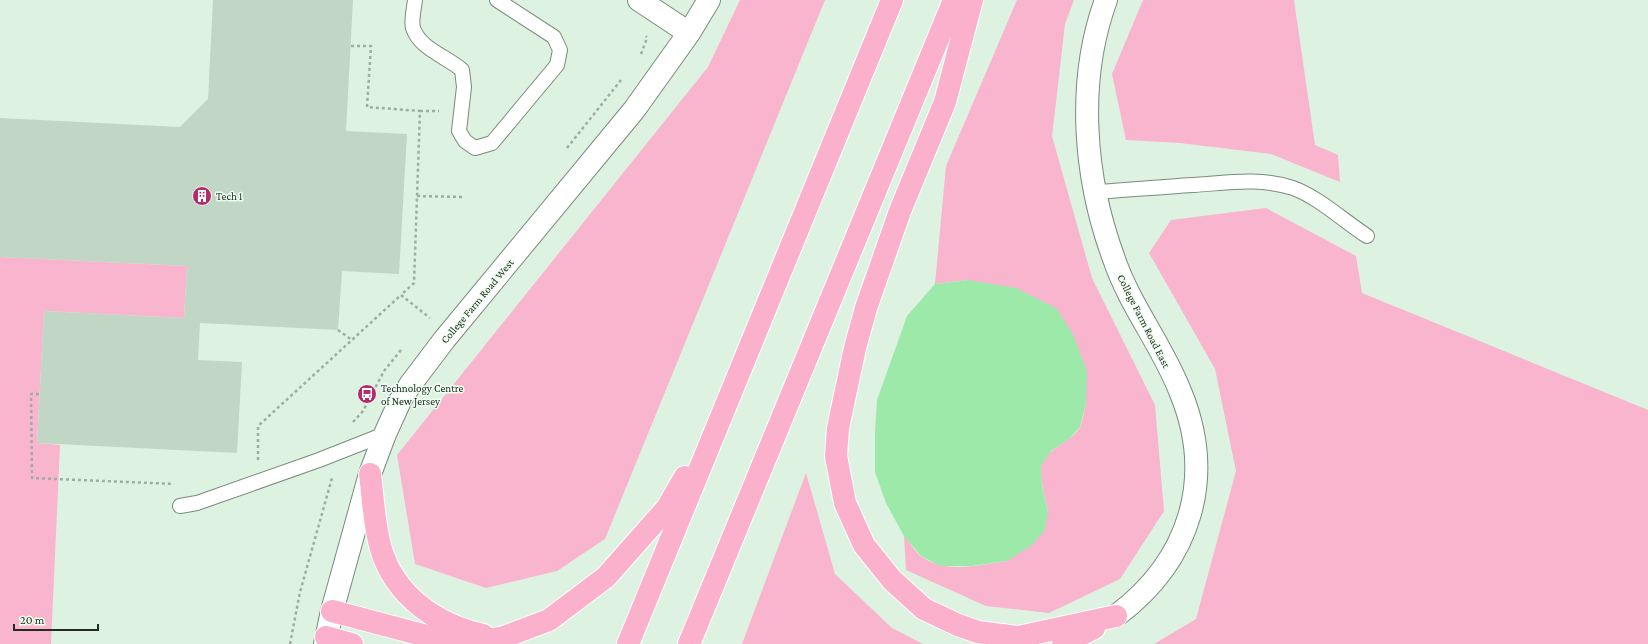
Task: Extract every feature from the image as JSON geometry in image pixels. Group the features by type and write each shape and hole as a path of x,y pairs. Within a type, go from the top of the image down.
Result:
{"highway":[{"path":"628,644 892,0"},
{"path":"688,644 954,0"},
{"path":"972,0 945,102 900,211 866,308 855,348 838,428 836,456 845,503 864,545 892,580 924,609 958,625 978,632 1018,637 1116,616"},
{"path":"332,611 446,641 463,643 480,642 504,637 548,620 606,577 667,508 724,410"},
{"path":"370,474 377,531 381,549 387,565 396,581 408,596 431,614 468,632 504,637"},
{"path":"1063,644 1116,616"},
{"path":"325,641 352,644"}],"street":[{"name":"College Farm Road West","path":"325,641 370,474 384,434 400,401 410,385 444,340 634,110 689,33 709,0"},
{"name":"College Farm Road East","path":"1106,0 1095,37 1087,98 1090,159 1096,192 1105,234 1114,262 1127,290 1180,390 1194,435 1196,458 1196,482 1192,505 1185,529 1176,547 1165,568 1151,585 1136,601 1116,616"},
{"path":"643,2 689,33"}],"lane":[{"path":"415,0 413,28 425,46 452,61 462,70 464,87 459,132 465,141 475,148 492,143 557,65 560,50 554,37 497,0"},
{"path":"1096,192 1233,182 1276,184 1293,188 1308,195 1366,236"},
{"path":"180,506 197,503 319,460 384,434"}],"path":[{"path":"639,58 647,38 636,21 643,2"},
{"path":"351,46 371,46 367,107 441,111"},
{"path":"562,153 625,75"},
{"path":"258,461 258,426 414,283 420,111"},
{"path":"416,196 464,197"},
{"path":"401,295 430,318"},
{"path":"424,324 435,312"},
{"path":"338,330 352,340"},
{"path":"350,426 363,411 384,371 404,347"},
{"path":"39,394 31,394 32,478 175,484"},
{"path":"290,644 300,592 334,472 322,471 319,460"}],"shaded area":[{"path":"740,0 825,0 605,539 557,571 486,588 415,564 397,455 708,67"},
{"path":"1017,0 1074,0 1065,24 1052,136 1092,278 1155,405 1164,511 1120,579 1049,613 986,606 906,570 904,536 922,557 942,565 964,567 1007,561 1048,512 1041,476 1041,466 1043,460 1053,450 1071,437 1080,427 1082,422 1086,403 968,280 935,284 946,166"},
{"path":"1143,0 1294,0 1315,145 1338,155 1340,182 1271,154 1180,143 1126,140 1112,74"},
{"path":"1266,208 1356,256 1362,293 1648,410 1648,644 1154,644 1196,619 1236,471 1215,369 1149,253 1171,220"},
{"path":"0,257 187,266 184,318 44,311 37,443 60,445 51,644 0,644"},
{"path":"968,280 1016,288 1056,308 1073,334 1087,372 1086,403 1080,427 1069,439 1051,451 1041,466 1042,486 1048,512 1045,530 1032,545 1007,561 972,566 940,566 921,556 904,536 886,503 875,472 877,400 907,316 935,284"},
{"path":"806,473 835,574 892,628 923,644 742,644"}],"building":[{"name":"Tech 1","path":"213,0 353,0 346,131 407,134 399,274 342,271 338,330 200,323 198,360 242,362 237,453 37,443 44,311 184,318 187,266 0,257 0,118 180,127 208,99"}],"place":[{"name":"Tech 1","path":"202,196"},
{"name":"Technology Centre of New Jersey","path":"367,394"}]}
